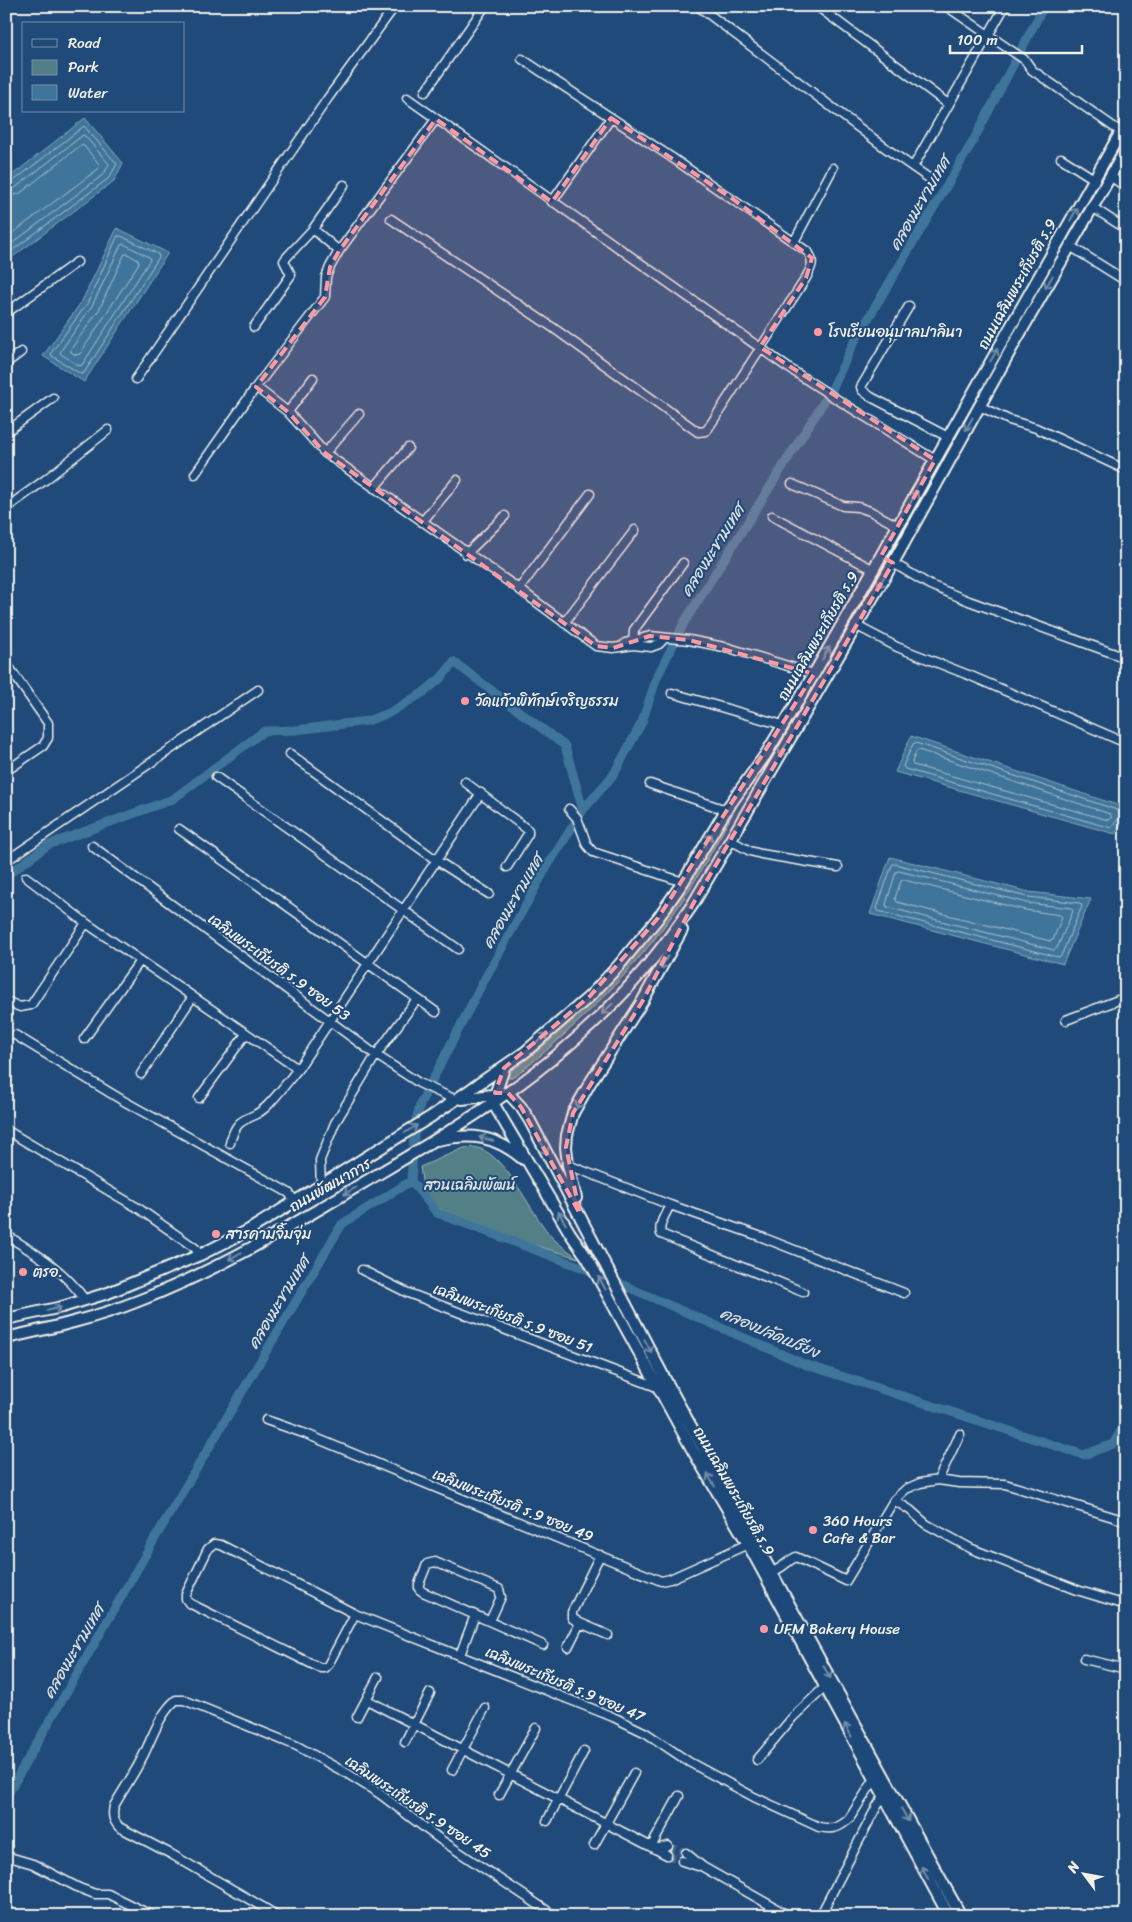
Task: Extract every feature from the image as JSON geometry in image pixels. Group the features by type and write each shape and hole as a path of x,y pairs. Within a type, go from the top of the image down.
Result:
{"main road":[{"name":"ถนนเฉลิมพระเกียรติ ร.9","path":"456,1100 504,1068 549,1033 590,996 619,966 658,918 683,882 726,810 766,754 814,674 1123,128"},
{"name":"ถนนเฉลิมพระเกียรติ ร.9","path":"961,1916 666,1381 620,1305 570,1233 528,1163 494,1098 508,1093 571,1044 612,1004 672,935 693,904 893,563 979,406 1126,149"},
{"path":"881,556 893,563"},
{"path":"580,1214 568,1165 567,1135 574,1113 590,1083 642,1002 680,934 693,904"},
{"path":"456,1100 494,1098 504,1068"},
{"name":"ถนนเฉลิมพระเกียรติ ร.9","path":"508,1093 521,1107 580,1214 604,1264 620,1305 657,1387 748,1544 948,1916"},
{"name":"ถนนพัฒนาการ","path":"6,1338 61,1326 121,1307 214,1268 309,1216 422,1148 494,1098"},
{"name":"ถนนพัฒนาการ","path":"6,1319 108,1293 200,1255 249,1230 322,1186 456,1100"},
{"path":"433,1141 466,1135 476,1136 508,1146 528,1163"}],"street":[{"path":"136,379 328,98 395,6"},
{"path":"425,92 485,6"},
{"path":"698,6 930,179"},
{"path":"816,6 948,104"},
{"path":"946,6 988,37 1025,60 1032,70 1123,128"},
{"path":"913,167 1005,6"},
{"path":"391,218 552,327 698,432 706,431 806,278 812,265 812,258 808,252 794,242 522,59"},
{"path":"407,98 760,348 822,390 935,460"},
{"path":"552,202 611,118"},
{"path":"195,474 256,388 325,297 328,272 339,251 436,119"},
{"path":"1061,158 1094,179"},
{"path":"794,242 833,168"},
{"path":"1110,176 1126,187"},
{"path":"254,326 291,275 284,262 286,258 313,229 344,185"},
{"path":"1092,207 1126,229"},
{"path":"313,229 339,251"},
{"path":"1070,246 1126,281"},
{"path":"6,313 77,262"},
{"path":"909,306 861,386 862,390 871,397 948,437"},
{"path":"6,363 21,352"},
{"path":"288,412 313,378"},
{"path":"256,388 288,412 325,453 466,554 519,589 596,646 613,648 650,636 689,640 728,648 814,674"},
{"path":"6,432 53,398"},
{"path":"979,406 1009,420 1036,428 1126,470"},
{"path":"325,453 359,414"},
{"path":"6,508 108,430"},
{"path":"374,488 408,448"},
{"path":"422,522 457,480"},
{"path":"792,484 843,506 870,511 898,526"},
{"path":"519,589 590,494"},
{"path":"466,554 505,516"},
{"path":"772,516 874,570"},
{"path":"564,623 635,530"},
{"path":"633,642 634,630 683,563"},
{"path":"893,563 930,585 968,601 1126,658"},
{"path":"855,625 897,647 971,676 1126,743"},
{"path":"6,663 48,724 48,738 43,746 6,771"},
{"path":"6,861 258,690"},
{"path":"672,692 783,725"},
{"path":"290,754 436,860 489,894"},
{"path":"216,777 403,912 458,949"},
{"path":"466,782 528,830 528,834 507,867"},
{"path":"650,784 726,810"},
{"path":"230,1143 237,1124 246,1118 257,1115 268,1106 298,1069 481,793"},
{"path":"569,809 577,818 589,849 593,852 683,882"},
{"path":"179,829 436,1012"},
{"path":"730,840 750,851 761,854 838,867"},
{"name":"เฉลิมพระเกียรติ ร.9 ซอย 53","path":"92,846 376,1055 435,1092 456,1100"},
{"path":"26,877 86,923 192,998 298,1069"},
{"path":"6,1001 20,1007 31,1005 86,923"},
{"path":"84,1039 140,961"},
{"path":"1066,1020 1126,997"},
{"path":"141,1074 192,998"},
{"path":"322,1186 320,1160 335,1123 376,1055 417,999"},
{"path":"199,1098 246,1034"},
{"path":"16,1035 122,1100 289,1193 295,1202"},
{"path":"6,1130 138,1208 195,1248 200,1255"},
{"path":"568,1165 670,1205 759,1236 904,1293"},
{"path":"670,1205 659,1230 661,1234 803,1292"},
{"path":"6,1235 42,1257 72,1281 85,1300"},
{"name":"เฉลิมพระเกียรติ ร.9 ซอย 51","path":"362,1270 408,1292 657,1387"},
{"name":"เฉลิมพระเกียรติ ร.9 ซอย 49","path":"266,1420 306,1434 661,1581 670,1579 748,1544"},
{"path":"938,1480 960,1434"},
{"path":"772,1572 782,1568 792,1559 796,1558 846,1581 894,1500 914,1485 938,1480 958,1483 1005,1484 1126,1521"},
{"path":"894,1500 910,1510 926,1524 972,1549 1080,1590 1126,1605"},
{"name":"เฉลิมพระเกียรติ ร.9 ซอย 47","path":"356,1614 328,1665 325,1668 320,1668 189,1604 186,1594 208,1549 214,1544 221,1544 356,1614 613,1717 646,1733 689,1762 754,1797 819,1827 829,1829 843,1824 849,1819 874,1780"},
{"path":"600,1555 572,1612 572,1618 608,1634"},
{"path":"490,1621 501,1597 499,1590 435,1562 427,1564 419,1584 419,1589 543,1645"},
{"path":"460,1655 475,1615"},
{"path":"568,1647 580,1622"},
{"path":"1084,1659 1126,1669"},
{"path":"357,1717 378,1677"},
{"path":"757,1760 793,1717 825,1687"},
{"path":"404,1742 430,1693"},
{"name":"เฉลิมพระเกียรติ ร.9 ซอย 45","path":"278,1916 171,1854 119,1827 114,1822 112,1815 114,1806 142,1758 155,1730 170,1705 176,1700 184,1700 298,1746 348,1774 380,1794 441,1840 556,1916"},
{"path":"367,1700 667,1855"},
{"path":"452,1770 485,1708"},
{"path":"499,1795 536,1728"},
{"path":"547,1821 584,1751"},
{"path":"594,1845 634,1773"},
{"path":"653,1848 680,1796"},
{"path":"820,1916 877,1806 884,1797"},
{"path":"653,1848 668,1846"},
{"path":"6,1856 32,1864 78,1888 95,1894 108,1894 153,1916"},
{"path":"684,1857 789,1916"}],"highlighted area":[{"path":"611,118 733,199 812,258 806,278 760,347 935,460 881,556 893,563 693,904 642,1002 573,1113 566,1147 580,1214 521,1107 508,1093 495,1093 504,1068 590,996 658,918 814,674 689,640 650,636 613,648 596,646 325,453 288,412 256,387 325,297 330,267 339,251 436,119 552,202"}],"green space":[{"path":"736,804 736,808 689,891 637,960 580,1020 517,1075 507,1078 510,1072 569,1023 639,949 655,929"},
{"name":"สวนเฉลิมพัฒน์","path":"474,1147 486,1151 497,1160 517,1185 551,1236 578,1258 517,1240 454,1217 434,1206 424,1194 420,1167 464,1148"}],"water":[{"path":"85,118 123,163 114,181 6,262 6,180"},
{"path":"117,228 168,253 84,382 43,356 82,301"},
{"path":"911,736 1126,808 1126,816 1115,834 895,772"},
{"path":"890,857 1029,892 1091,899 1063,964 870,914"}],"waterway":[{"name":"คลองมะขามเทศ","path":"411,1181 415,1123 421,1102 482,984 545,870 583,810 614,774 642,722 657,677 685,621 832,389 852,346 972,143 1042,10 1047,6"},
{"path":"6,876 48,845 173,799 264,731 296,730 367,721 389,713 424,692 441,678 454,662 565,746 583,810"},
{"name":"คลองปลัดเปรียง","path":"411,1181 437,1213 589,1270 804,1364 1084,1455 1113,1444 1126,1422"},
{"name":"คลองมะขามเทศ","path":"6,1797 158,1533 342,1224 411,1181"}],"tunnel":[{"path":"668,1846 686,1853"},
{"path":"667,1855 682,1861"}],"place":[{"name":"โรงเรียนอนุบาลปาลินา","path":"818,332"},
{"name":"วัดแก้วพิทักษ์เจริญธรรม","path":"465,701"},
{"name":"สารคามจิ้มจุ่ม","path":"216,1234"},
{"name":"ตรอ.","path":"23,1272"},
{"name":"360 Hours Cafe & Bar","path":"813,1530"},
{"name":"UFM Bakery House","path":"764,1629"}]}
